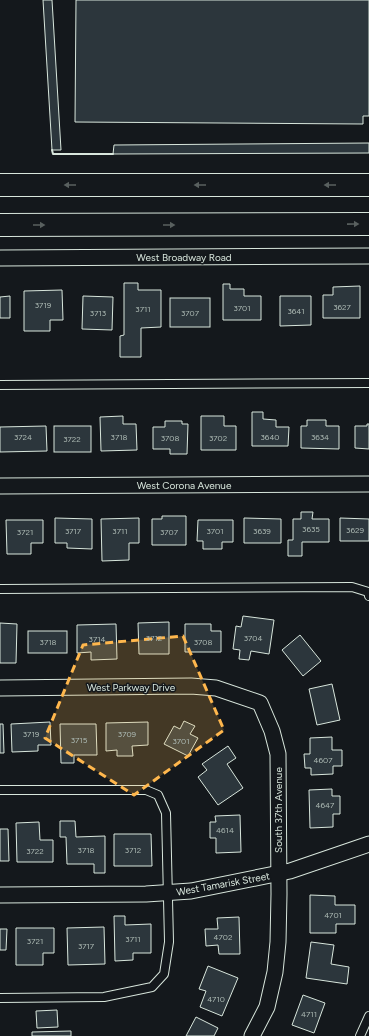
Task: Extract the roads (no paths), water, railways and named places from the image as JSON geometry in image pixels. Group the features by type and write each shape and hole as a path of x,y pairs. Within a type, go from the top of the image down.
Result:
{"main road":[{"path":"0,185 369,185"},
{"path":"0,225 369,224"}],"street":[{"name":"West Broadway Road","path":"0,258 369,256"},
{"name":"West Corona Avenue","path":"0,486 369,484"},
{"name":"West Parkway Drive","path":"0,688 191,686 216,688 260,703"},
{"name":"South 37th Avenue","path":"252,1036 267,1007 275,972 278,942 278,754 272,731 260,703"},
{"name":"West Tamarisk Street","path":"0,895 168,894 191,891 279,874 369,844"}],"lane":[{"path":"0,385 369,383"},
{"path":"0,589 352,587 368,592 369,596"},
{"path":"0,790 146,790 158,795 166,813 169,942 164,974 152,987 104,997 0,998"},
{"path":"360,1036 369,1016"}]}
